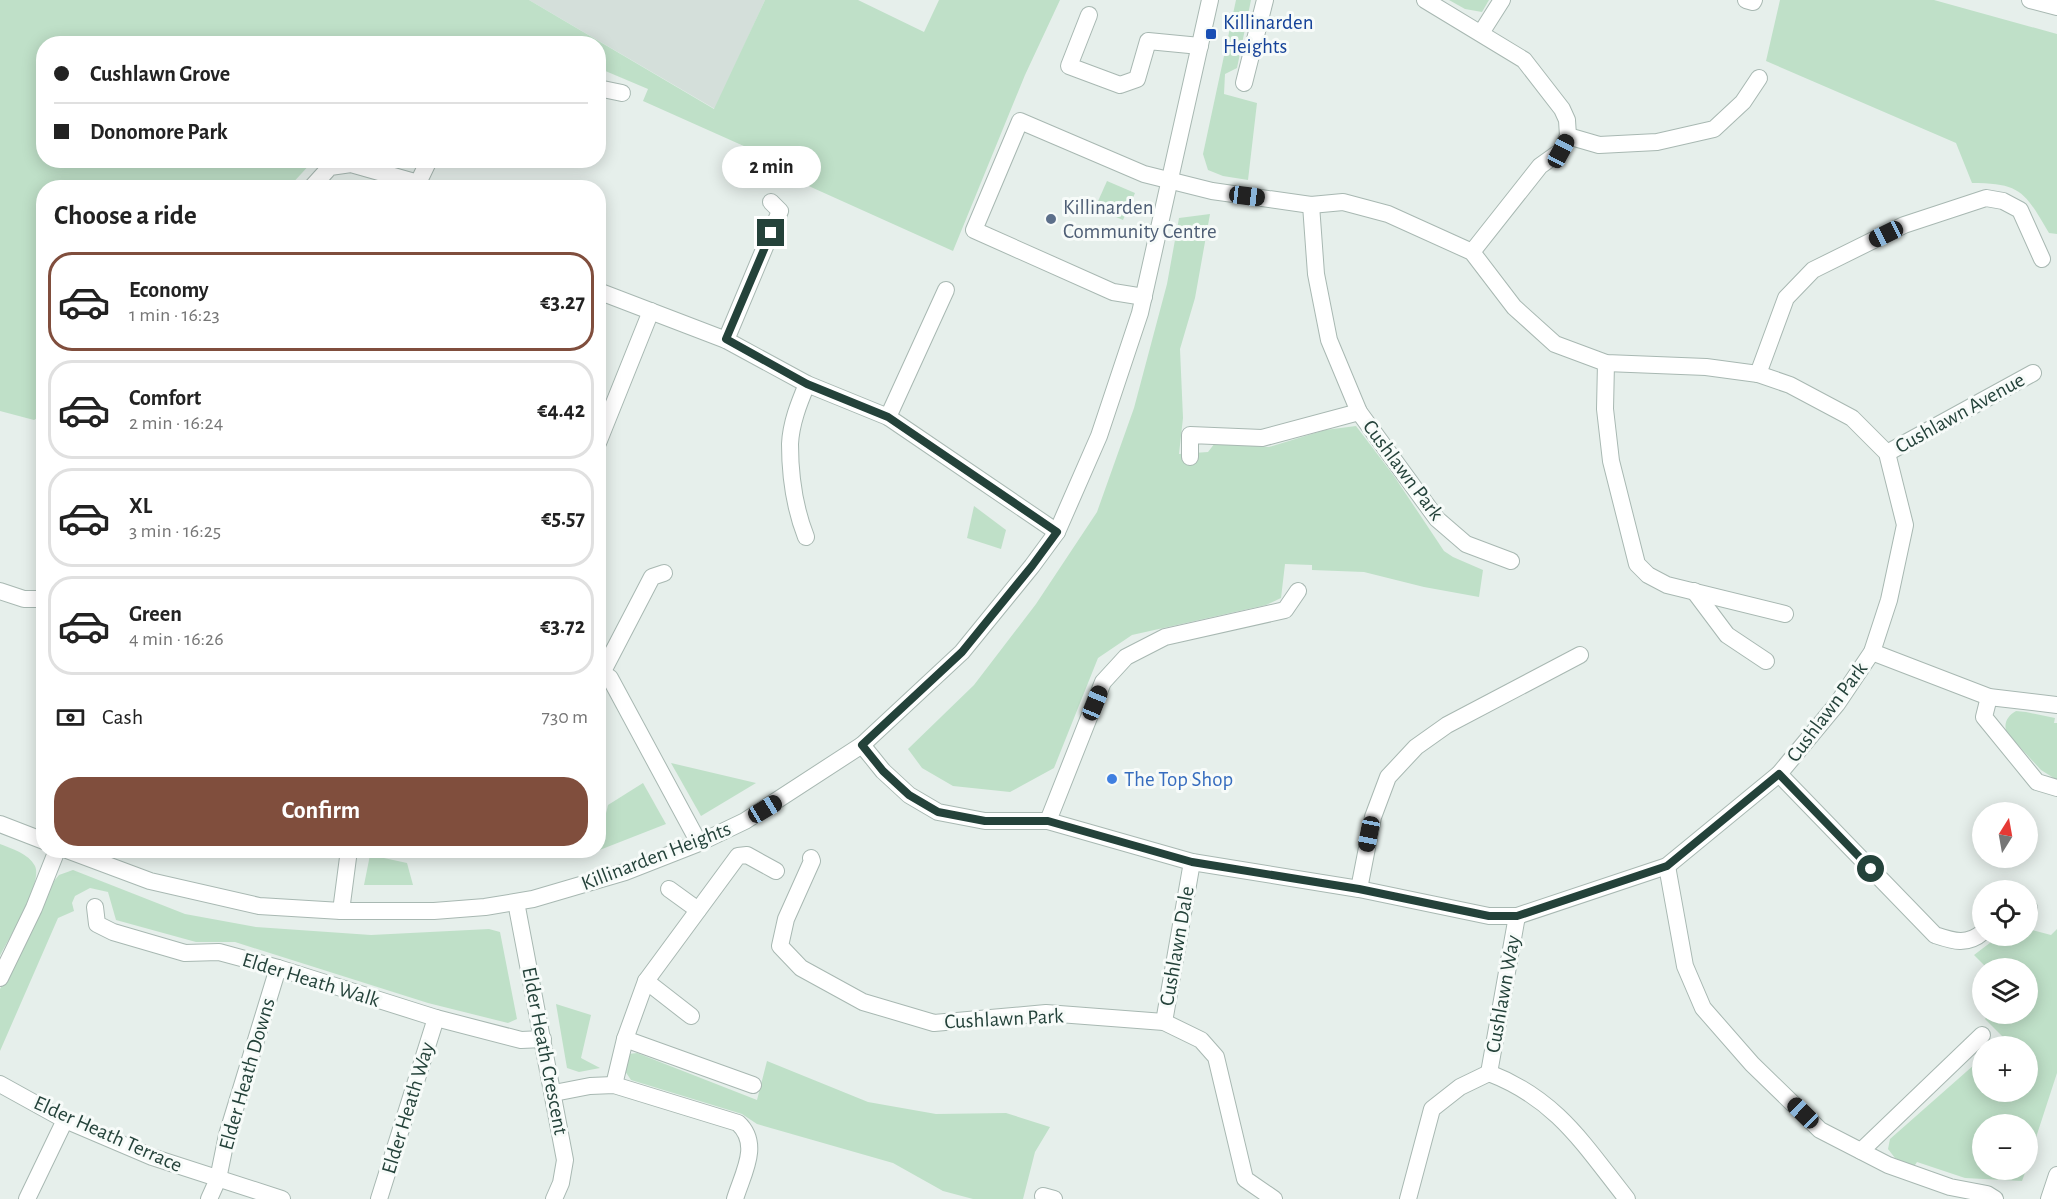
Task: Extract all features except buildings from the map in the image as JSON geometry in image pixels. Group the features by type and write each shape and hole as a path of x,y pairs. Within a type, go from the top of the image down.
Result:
{"street":[{"name":"Killinarden Heights","path":"90,858 150,881 259,906 341,911 434,911 516,902 625,872 699,843 745,821 862,745 962,652 1057,532 1099,436 1144,297 1210,0"},
{"path":"1244,83 1264,0"},
{"path":"1425,0 1524,60 1562,109 1567,120 1568,136 1561,151 1540,166 1472,252"},
{"path":"1481,33 1502,0"},
{"path":"1746,0 1753,2 1754,0"},
{"path":"2030,0 2057,7"},
{"path":"1089,15 1069,66 1120,85 1137,79 1148,41 1200,46"},
{"path":"1568,136 1599,145 1645,143 1714,129 1743,102 1759,78"},
{"path":"606,90 622,93"},
{"path":"1144,297 1113,292 974,230 1020,121 1144,174 1212,191 1311,205 1343,202 1388,214 1472,252 1514,307 1555,344 1606,363 1706,367 1758,374 1790,385 1852,417 1887,453"},
{"path":"318,180 329,168"},
{"path":"364,168 403,180"},
{"path":"1758,374 1786,298 1813,270 1904,225 1986,198 2003,201 2020,210 2042,259"},
{"path":"726,339 780,212 771,202"},
{"name":"Cushlawn Park","path":"1311,205 1316,274 1329,340 1359,412 1437,519 1466,544 1510,561"},
{"path":"888,417 946,290"},
{"path":"606,294 726,339 807,384 888,417 1057,532"},
{"path":"606,423 651,311"},
{"path":"1606,363 1605,409 1611,460 1637,564 1648,576 1667,585 1785,614"},
{"name":"Cushlawn Avenue","path":"1887,453 2032,373"},
{"path":"806,537 800,522 790,442 795,416 807,384"},
{"name":"Cushlawn Park","path":"1190,457 1190,435 1262,438 1359,412"},
{"name":"Cushlawn Park","path":"862,745 883,771 909,795 938,812 985,821 1048,821 1192,862 1359,889 1489,916 1517,916 1667,866 1779,774 1837,704 1872,652 1889,600 1905,525 1887,453"},
{"path":"606,661 652,578 664,573"},
{"path":"0,591 24,599 36,599"},
{"path":"1048,821 1103,682 1126,657 1165,637 1285,610 1298,591"},
{"path":"1694,591 1727,635 1766,661"},
{"path":"1872,652 1989,697 2057,705"},
{"path":"1359,889 1373,817 1388,777 1416,747 1447,725 1580,655"},
{"path":"606,676 610,678 699,843"},
{"path":"1989,697 1984,717 2037,782 2057,788"},
{"path":"1779,774 1935,935 1953,941 1972,940"},
{"path":"0,824 36,838"},
{"path":"614,1085 625,1039 646,981 738,856 747,855 776,871"},
{"path":"0,978 34,908 54,858"},
{"path":"341,911 348,858"},
{"name":"Cushlawn Park","path":"811,858 812,861 786,919 780,946 801,968 863,1002 934,1023 1046,1013 1164,1022"},
{"name":"Cushlawn Dale","path":"1192,862 1164,1022 1201,1040 1216,1057 1245,1179 1274,1199"},
{"path":"1667,866 1685,966 1703,1008 1752,1065 1820,1130 1888,1165 1950,1187 1987,1194 1995,1199"},
{"path":"669,889 698,910"},
{"name":"Elder Heath Crescent","path":"516,902 565,1160 561,1184 554,1199"},
{"name":"Elder Heath Walk","path":"95,907 97,924 113,932 185,953 219,952 278,968 436,1018 521,1040 543,1039"},
{"name":"Cushlawn Way","path":"1489,1073 1517,916"},
{"name":"Elder Heath Downs","path":"209,1199 218,1179 226,1135 278,968"},
{"path":"646,981 691,1016"},
{"name":"Elder Heath Way","path":"379,1199 436,1018"},
{"path":"1861,1151 1982,1035"},
{"path":"625,1039 753,1085"},
{"path":"1408,1199 1432,1109 1460,1087 1489,1073 1509,1081 1536,1097 1565,1121 1627,1199"},
{"name":"Elder Heath Terrace","path":"0,1083 65,1120 152,1157 282,1199"},
{"path":"554,1093 590,1086 614,1085 738,1123 746,1130 750,1141 735,1199"},
{"path":"27,1199 65,1120"},
{"path":"2049,1199 2057,1175"}],"shaded area":[{"path":"529,0 765,0 715,109 606,45 606,36 590,36"}],"green space":[{"path":"0,0 529,0 590,36 36,36 36,168 307,168 295,180 36,180 36,419 0,411"},
{"path":"765,0 858,0 924,32 939,0 1060,0 1025,75 953,251 762,165 746,147 643,101 648,89 606,71 606,45 714,109"},
{"path":"1236,0 1251,0 1237,68 1225,74 1224,94 1257,103 1248,180 1223,176 1208,170 1203,154"},
{"path":"1449,0 1489,0 1482,12 1465,9"},
{"path":"1780,0 1934,0 2057,34 2057,234 2049,233 2034,208 2012,188 1972,183 1956,143 1766,61"},
{"path":"1107,181 1135,193 1123,220 1095,208"},
{"path":"1210,214 1195,298 1180,349 1183,418 1179,454 1208,452 1215,443 1269,447 1325,430 1356,426 1394,476 1444,551 1483,570 1479,597 1424,587 1364,572 1312,570 1312,565 1285,564 1281,598 1266,605 1132,635 1098,658 1054,768 1010,792 953,786 922,768 908,749 974,685 1036,604 1097,512 1134,408 1167,284 1179,218"},
{"path":"974,506 1006,530 1001,549 967,538"},
{"path":"2016,711 2055,718 2054,723 2057,723 2057,780 2041,770 2007,733 2005,726 2007,720"},
{"path":"671,763 756,783 701,816"},
{"path":"643,783 666,824 606,847 608,805"},
{"path":"0,844 28,858 35,866 36,874 30,897 0,956"},
{"path":"369,858 384,858 407,863 413,885 364,885"},
{"path":"73,870 185,914 256,927 371,935 489,929 500,932 517,1019 508,1023 428,1003 235,942 196,942 116,920 108,892 90,888 75,896 72,903 74,911 58,918 0,1051 0,989 25,945 54,881 59,875"},
{"path":"2057,929 2057,1073 2038,1131 2038,1114 1972,1114 1972,1178 1917,1162 1913,1168 1895,1158 1888,1149 1890,1139 1972,1067 1972,1102 2038,1102 2038,1036 2002,1036 1990,1024 2038,1024 2038,958 1977,958 1974,955 1986,946 2038,946 2038,932 2051,935"},
{"path":"556,1004 591,1015 581,1058 600,1068 579,1072 567,1068"},
{"path":"637,1053 757,1100 767,1061 868,1102 936,1114 1006,1113 1050,1127 1035,1152 1023,1199 973,1199 943,1191 893,1163 757,1124 742,1114 631,1080 625,1071 628,1054"}],"place":[{"name":"Killinarden Heights","path":"1211,34"},
{"name":"Killinarden Community Centre","path":"1051,219"},
{"name":"The Top Shop","path":"1112,779"}],"route":[{"path":"771,233 726,339 807,384 888,417 1057,532 962,652 862,745 883,771 909,795 938,812 985,821 1048,821 1192,862 1359,889 1489,916 1517,916 1667,866 1779,774 1871,869"}]}
